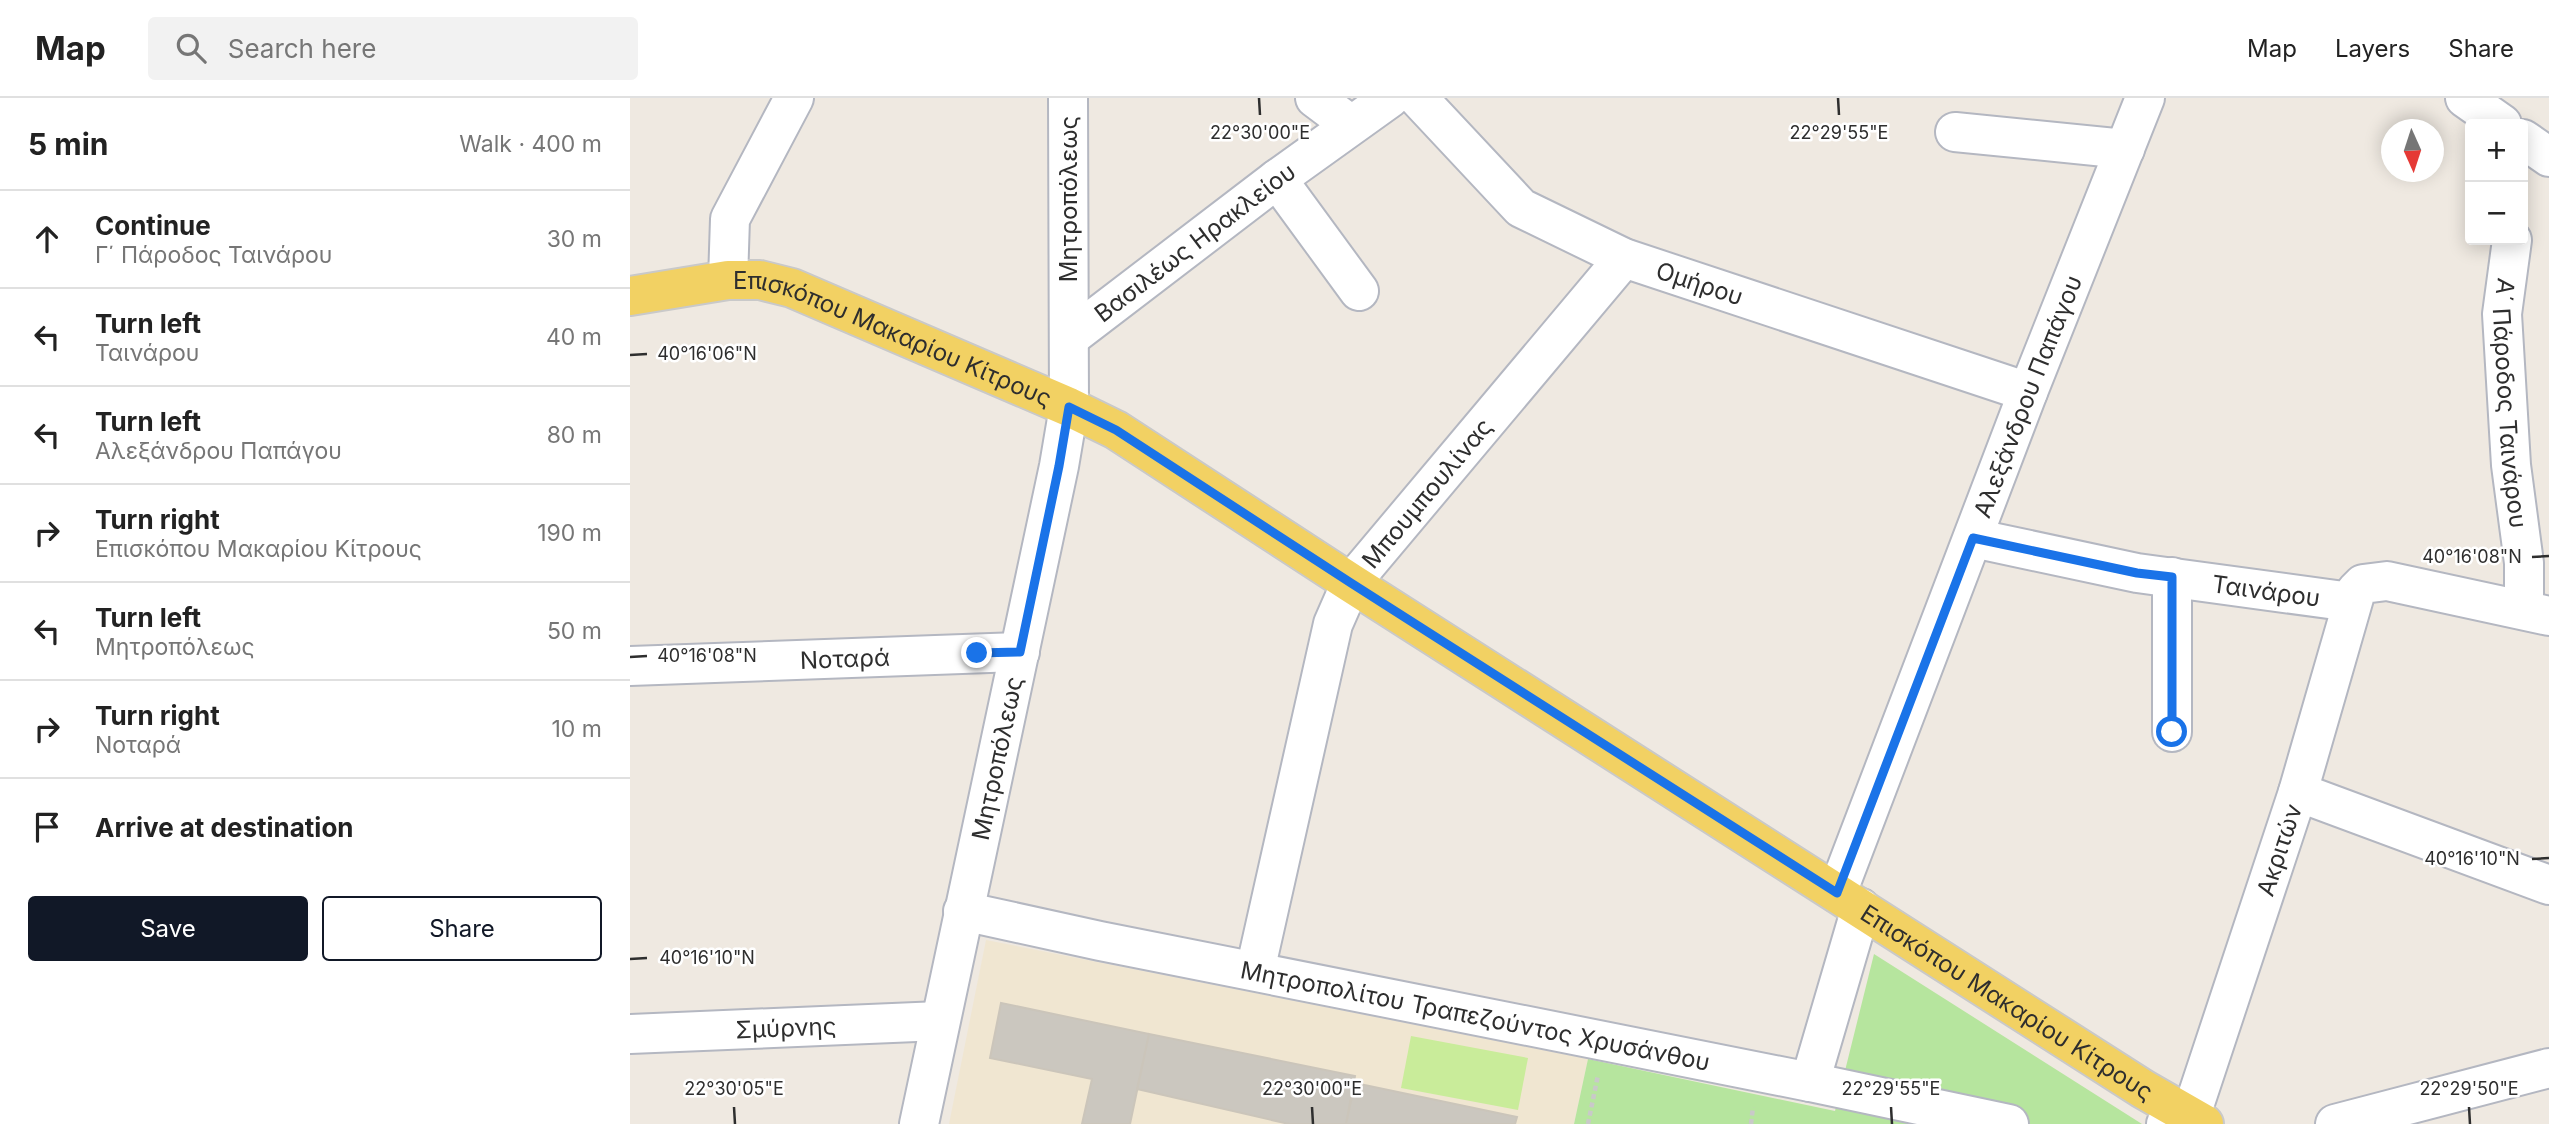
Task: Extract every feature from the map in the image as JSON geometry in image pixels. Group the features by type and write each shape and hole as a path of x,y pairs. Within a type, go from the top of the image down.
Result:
{"main road":[{"name":"Επισκόπου Μακαρίου Κίτρους","path":"630,296 728,280 760,281 792,288 1069,407 1116,430 2143,1089 2187,1121"}],"street":[{"path":"728,280 730,219 794,98"},
{"name":"Μητροπόλεως","path":"919,1124 1059,466 1069,407 1068,98"},
{"path":"1315,98 1351,125"},
{"name":"Βασιλέως Ηρακλείου","path":"1069,338 1277,179 1390,98"},
{"name":"Ομήρου","path":"1418,98 1521,208 1624,258 2028,392"},
{"name":"Αλεξάνδρου Παπάγου","path":"1849,900 1973,538 2145,98"},
{"path":"2465,98 2493,119"},
{"path":"1955,132 2125,149"},
{"path":"1277,179 1359,291"},
{"name":"Α΄ Πάροδος Ταινάρου","path":"2511,245 2502,314 2511,465 2524,563 2537,613"},
{"name":"Μπουμπουλίνας","path":"1255,971 1333,624 1351,583 1624,258"},
{"name":"Ταινάρου","path":"1973,538 2137,573 2357,593 2387,581 2537,613"},
{"path":"2172,577 2172,732"},
{"name":"Ακριτών","path":"2187,1121 2298,792 2357,593"},
{"name":"Νοταρά","path":"630,666 1020,652"},
{"path":"2298,792 2549,885"},
{"path":"1810,1082 1849,900"},
{"name":"Μητροπολίτου Τραπεζούντος Χρυσάνθου","path":"963,911 2009,1124"},
{"name":"Σμύρνης","path":"630,1034 940,1021"},
{"path":"2335,1124 2549,1068"}],"path":[{"path":"1588,1124 1599,1070"}],"shaded area":[{"path":"986,940 1588,1059 1574,1124 949,1124"}],"green space":[{"path":"1874,954 2142,1124 1574,1124 1588,1059 1835,1111"},
{"path":"1411,1036 1528,1058 1518,1110 1401,1088"}],"building":[{"path":"1001,1003 1149,1034 1130,1124 1082,1124 1092,1079 990,1058"},
{"path":"1149,1034 1355,1076 1346,1124 1289,1124 1137,1089"},
{"path":"1355,1083 1517,1117 1515,1124 1346,1124"}],"route":[{"path":"977,653 1020,652 1069,407 1116,430 1837,893 1973,538 2137,573 2172,577 2172,732"}]}
